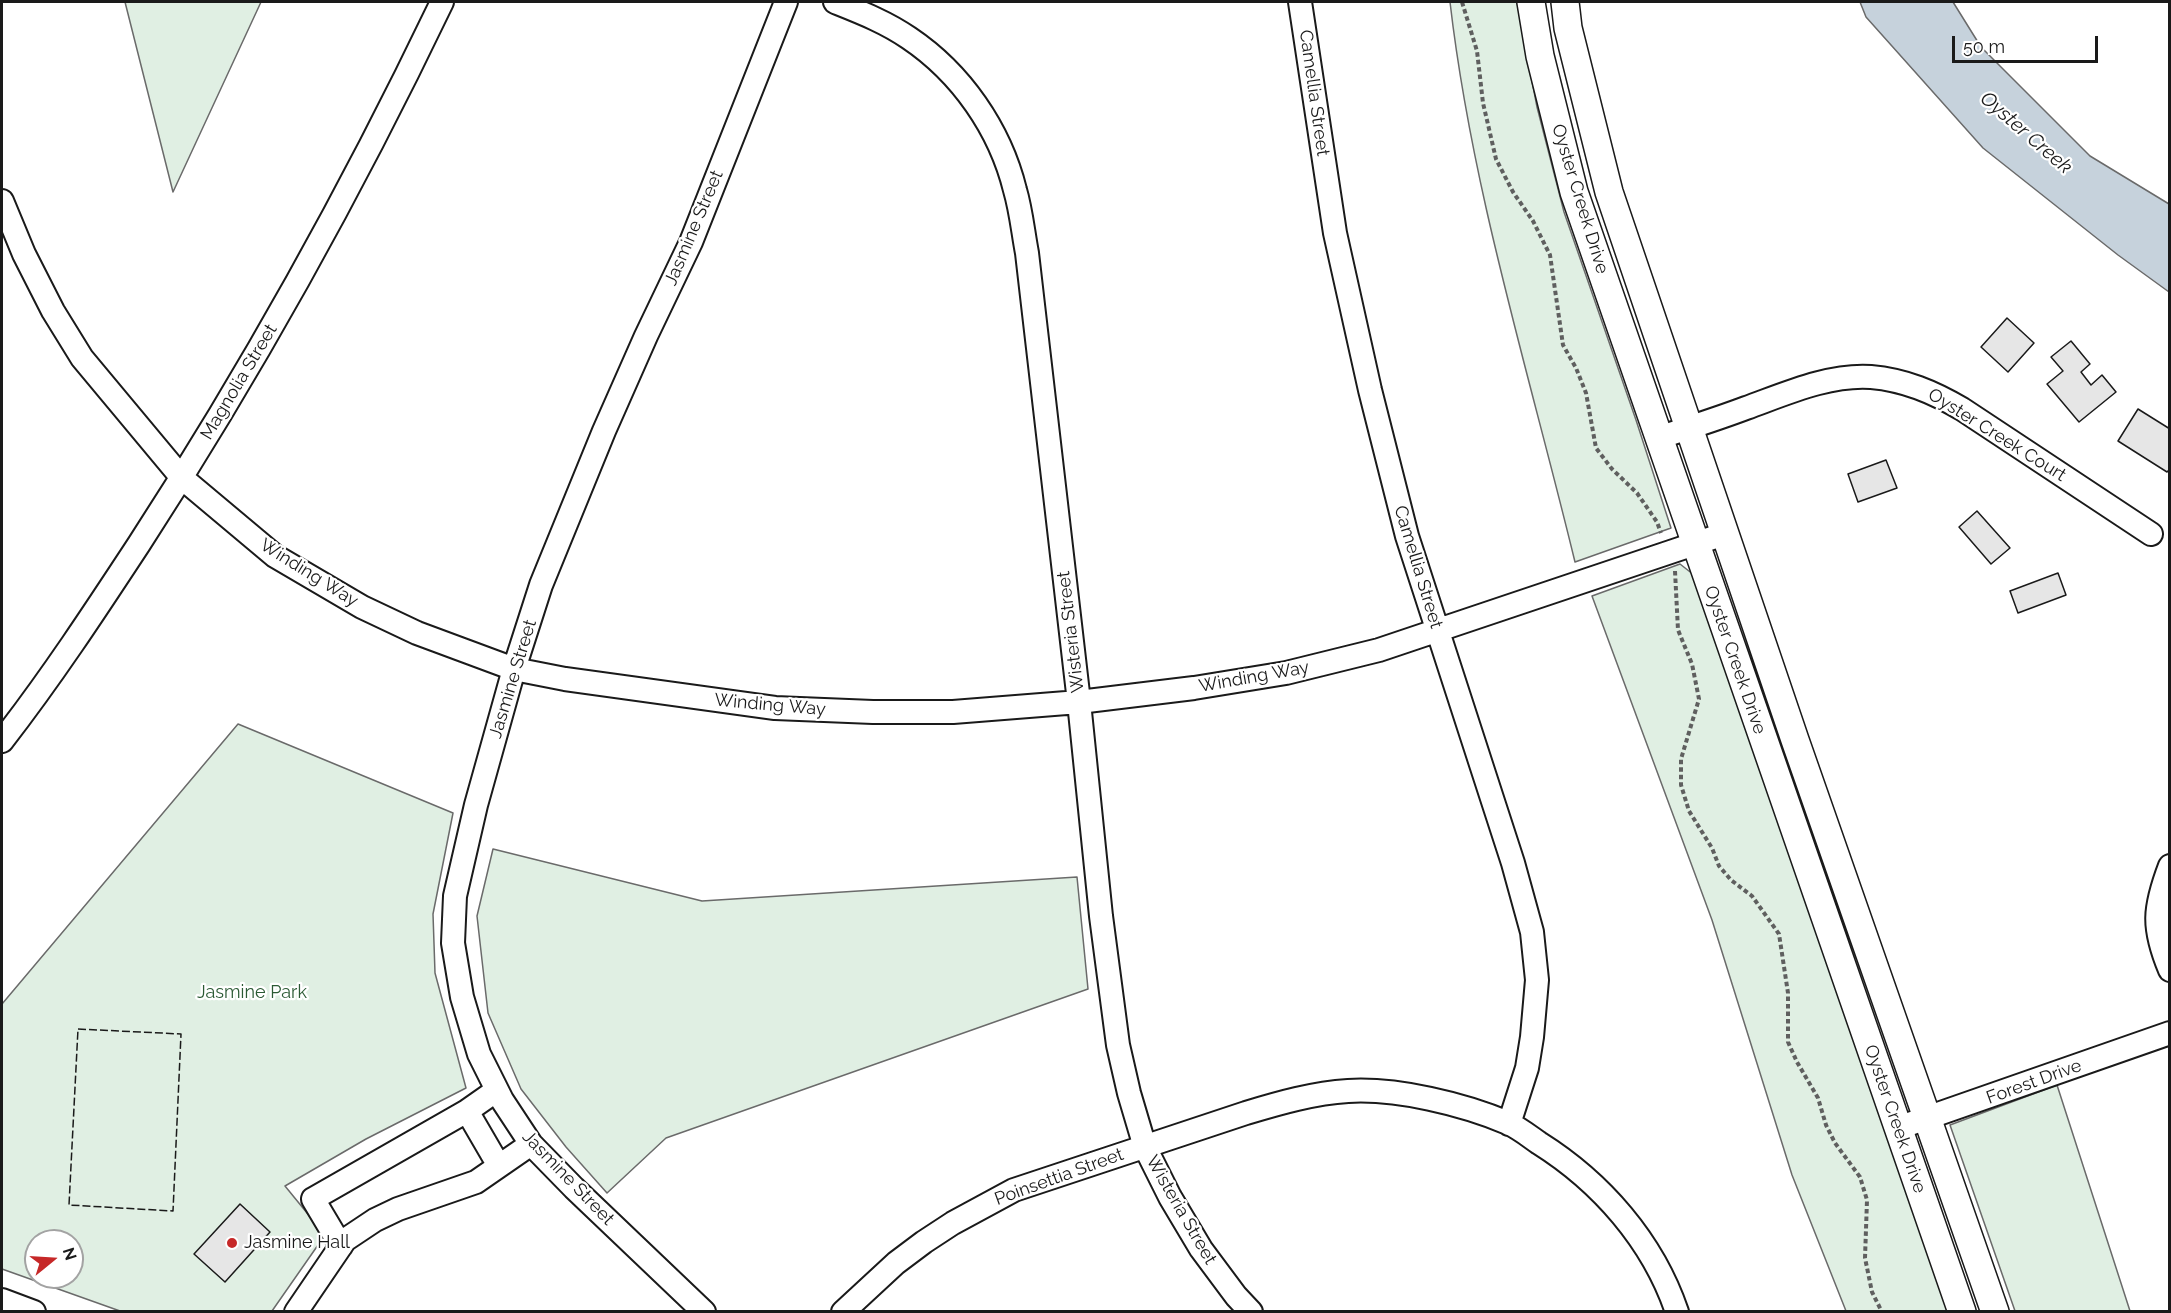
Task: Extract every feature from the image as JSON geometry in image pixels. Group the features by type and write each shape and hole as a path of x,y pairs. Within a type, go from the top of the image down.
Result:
{"main road":[{"name":"Oyster Creek Drive","path":"1531,2 1540,56 1575,192 1658,438 1962,1311"},
{"name":"Oyster Creek Drive","path":"1564,2 1568,28 1609,192 1724,534 1995,1311"}],"street":[{"name":"Magnolia Street","path":"2,741 74,644 182,478 271,328 385,119 442,2"},
{"name":"Jasmine Street","path":"704,1311 531,1144 497,1090 479,1054 465,1008 453,943 456,896 477,805 514,669 541,585 646,336 691,242 786,2"},
{"name":"Wisteria Street","path":"835,2 874,17 910,38 940,64 965,90 986,119 1003,154 1015,189 1027,253 1079,702 1101,916 1118,1045 1145,1147 1170,1197 1201,1249 1236,1296 1251,1311"},
{"name":"Camellia Street","path":"1300,2 1337,244 1384,446 1407,536 1513,863 1532,932 1537,980 1532,1037 1527,1068 1509,1124"},
{"name":"Winding Way","path":"2,201 24,254 53,310 82,358 182,478 284,562 363,607 417,633 514,669 643,691 775,708 953,712 1079,702 1194,688 1286,673 1379,650 1724,534"},
{"name":"Oyster Creek Court","path":"1658,438 1836,379 1869,377 1900,381 1934,393 1962,409 2151,534"},
{"path":"2169,866 2160,892 2157,932 2169,970"},
{"name":"Forest Drive","path":"1898,1128 2169,1033"},
{"path":"341,1246 313,1199 467,1111 497,1090"},
{"name":"Poinsettia Street","path":"843,1311 914,1249 953,1223 1014,1190 1284,1102 1347,1091 1382,1091 1442,1102 1509,1124 1563,1158 1629,1222 1659,1268 1677,1311"},
{"path":"467,1111 499,1166"},
{"path":"296,1311 345,1240 375,1220 398,1209 476,1182 531,1144"},
{"path":"2,1300 34,1311"}],"path":[{"path":"1462,2 1477,51 1483,103 1496,159 1513,192 1533,221 1550,255 1563,345 1586,393 1596,448 1612,469 1637,493 1657,522 1677,577 1678,630 1692,664 1699,699 1681,759 1681,785 1689,811 1712,848 1719,866 1731,880 1752,896 1779,934 1788,993 1788,1042 1818,1098 1826,1125 1835,1143 1860,1177 1867,1200 1865,1258 1872,1292 1882,1311"}],"green space":[{"path":"125,2 261,2 173,192"},
{"path":"1450,2 1517,2 1537,107 1564,212 1671,528 1575,562 1487,214 1472,144"},
{"path":"1680,564 1694,575 1950,1311 1846,1311 1792,1175 1712,920 1592,596"},
{"name":"Jasmine Park","path":"238,724 453,813 433,914 435,973 466,1088 366,1139 285,1186 325,1235 272,1311 120,1311 58,1289 84,1289 84,1229 24,1229 24,1277 2,1269 2,1004"},
{"path":"493,849 702,901 1077,877 1088,989 666,1138 607,1193 566,1147 521,1089 488,1013 477,916"},
{"path":"2057,1085 2130,1311 2015,1311 1950,1125"}],"water":[{"name":"Oyster Creek","path":"1860,2 1953,2 1981,47 2090,156 2169,204 2169,292 2118,255 1983,148 1866,17"}],"building":[{"path":"2007,318 2034,343 2008,372 1981,347"},
{"path":"2071,341 2090,364 2081,372 2091,385 2102,375 2116,392 2079,422 2047,384 2063,371 2051,357"},
{"path":"2138,409 2170,429 2170,469 2167,472 2118,441"},
{"path":"1886,460 1897,488 1858,502 1848,474"},
{"path":"1977,511 2010,548 1991,564 1959,527"},
{"path":"2058,573 2066,595 2018,613 2010,591"},
{"name":"Jasmine Hall","path":"240,1204 270,1232 225,1282 194,1254"}],"fence":[{"path":"78,1029 181,1034 173,1211 69,1205 78,1029"}],"place":[{"name":"Jasmine Hall","path":"232,1243"}]}
